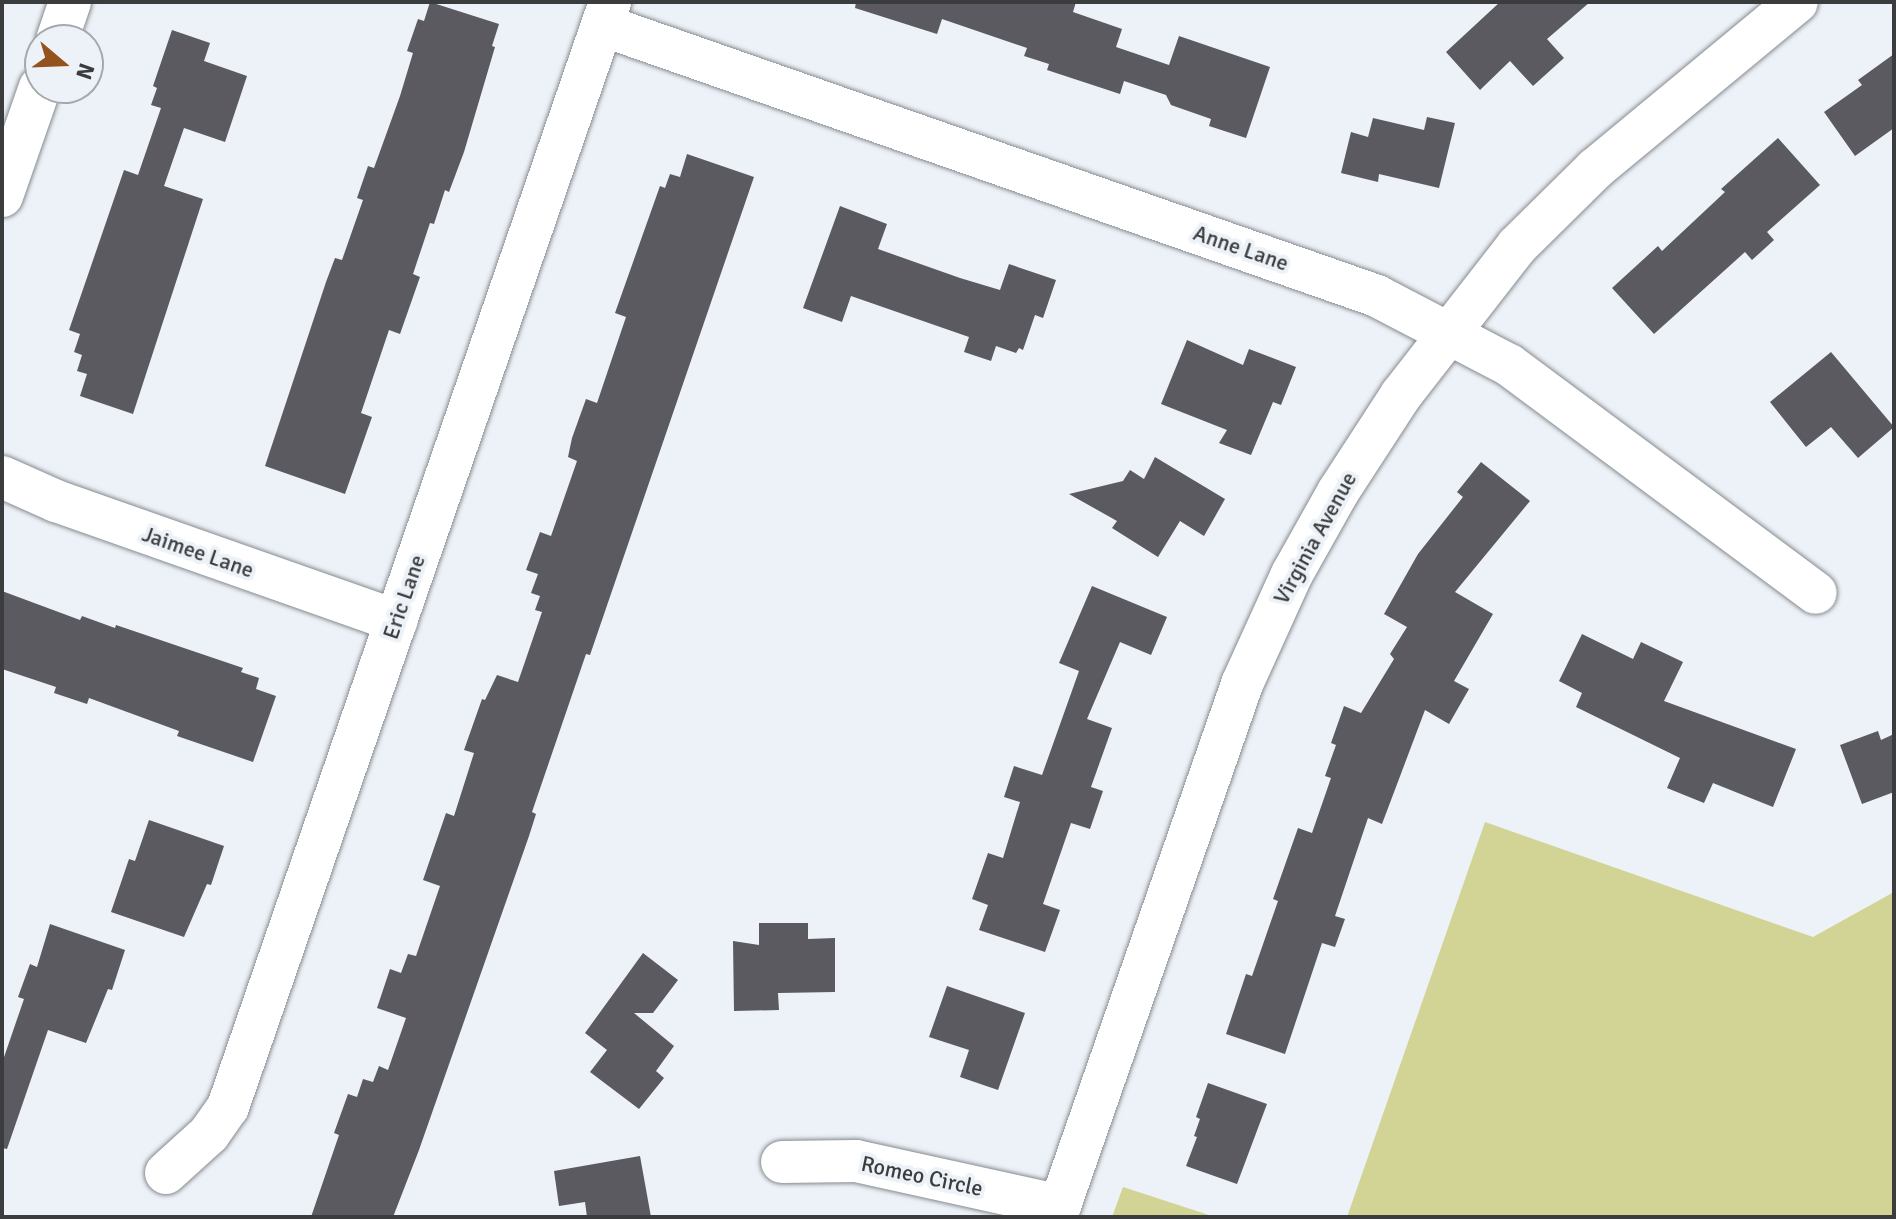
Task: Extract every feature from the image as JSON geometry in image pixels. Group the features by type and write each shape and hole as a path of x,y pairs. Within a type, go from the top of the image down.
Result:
{"street":[{"path":"62,24 70,2"},
{"name":"Virginia Avenue","path":"1058,1211 1242,684 1292,574 1338,492 1401,395 1517,246 1595,169 1797,2"},
{"name":"Anne Lane","path":"606,14 1377,296 1450,331 1509,365 1816,593"},
{"name":"Eric Lane","path":"166,1173 209,1134 228,1107 606,14"},
{"path":"2,196 34,104"},
{"name":"Jaimee Lane","path":"2,477 56,501 396,621"},
{"name":"Romeo Circle","path":"782,1162 856,1161 1058,1211"}],"green space":[{"path":"1485,822 1813,937 1894,892 1894,1217 1347,1217"},
{"path":"1123,1187 1215,1217 1112,1217"}],"building":[{"path":"430,2 499,24 464,152 449,192 445,190 434,224 430,223 413,274 420,277 400,334 389,330 361,413 372,417 345,494 265,466 326,282 335,258 342,260 363,200 357,198 368,166 374,168 400,96 413,53 407,51 418,19 424,21"},
{"path":"856,2 1076,2 1073,12 1122,29 1116,47 1169,65 1179,36 1270,67 1246,138 1209,126 1211,119 1171,105 1166,95 1124,81 1120,94 1047,70 1049,64 1024,56 1027,48 942,19 937,34 855,8"},
{"path":"1500,2 1590,2 1547,39 1564,58 1533,86 1510,61 1480,90 1446,52"},
{"path":"172,30 210,43 204,61 247,76 225,142 184,128 164,186 203,199 133,414 80,396 87,374 77,371 82,355 74,352 80,334 69,330 124,170 138,175 161,108 151,105 157,88 153,86"},
{"path":"1894,54 1894,128 1855,156 1824,112 1862,85 1858,80"},
{"path":"1427,117 1455,123 1439,188 1379,174 1378,182 1341,173 1351,132 1368,137 1373,118 1424,130"},
{"path":"1778,138 1820,185 1767,232 1774,240 1752,260 1745,252 1654,334 1612,288 1658,246 1662,251 1725,192 1721,189"},
{"path":"687,154 754,177 590,655 586,654 532,812 536,814 529,836 419,1150 393,1217 311,1217 339,1135 334,1133 348,1094 357,1097 363,1079 373,1082 379,1066 388,1070 406,1018 377,1008 390,969 401,973 408,954 416,956 440,886 423,880 446,813 454,816 474,753 464,750 482,699 485,700 497,675 518,682 542,612 535,610 540,596 531,593 538,574 526,570 540,532 551,536 577,461 568,457 572,438 586,399 597,403 626,317 615,313 660,186 665,188 670,174 680,177"},
{"path":"840,206 887,224 878,249 960,278 1000,290 1009,264 1056,280 1043,318 1035,315 1023,350 1019,348 1016,353 996,346 991,361 964,352 969,337 851,296 842,322 803,308"},
{"path":"1187,340 1243,365 1249,349 1296,367 1281,405 1273,402 1251,455 1219,443 1227,430 1161,404"},
{"path":"1831,352 1894,427 1858,458 1831,427 1806,447 1770,402"},
{"path":"1155,457 1225,499 1204,536 1180,521 1158,557 1112,528 1117,521 1069,494 1123,481 1130,470 1144,479"},
{"path":"1481,462 1530,501 1455,592 1493,614 1454,681 1469,689 1449,724 1425,710 1382,824 1368,818 1335,916 1345,919 1335,947 1322,943 1285,1054 1226,1034 1246,974 1252,976 1278,901 1273,899 1298,828 1312,833 1331,778 1325,776 1336,745 1331,743 1344,706 1361,713 1394,659 1390,654 1407,627 1384,614 1418,554 1463,497 1457,492"},
{"path":"1092,586 1167,617 1151,655 1120,642 1087,719 1112,728 1091,787 1103,791 1090,829 1071,823 1043,904 1060,910 1045,952 979,930 988,905 972,899 988,853 1003,858 1020,802 1004,797 1014,766 1042,775 1079,671 1059,663"},
{"path":"2,591 80,620 82,616 115,628 116,625 243,668 241,672 259,678 256,689 276,696 253,762 177,736 179,731 89,698 87,704 54,693 56,687 2,669"},
{"path":"1582,634 1633,659 1641,642 1683,662 1664,701 1796,749 1773,807 1713,783 1704,803 1667,788 1680,758 1576,707 1582,693 1559,681"},
{"path":"1878,731 1881,740 1894,734 1894,792 1862,804 1840,745"},
{"path":"149,820 224,846 211,885 207,884 184,937 111,912 129,859 135,861"},
{"path":"759,923 808,923 808,939 835,938 835,992 778,993 779,1010 734,1011 733,941 759,945"},
{"path":"50,924 125,950 112,990 108,989 86,1043 48,1030 7,1149 2,1148 2,1063 24,999 18,997 30,964 37,967"},
{"path":"643,953 678,980 653,1013 634,1013 674,1046 656,1071 664,1078 639,1109 590,1072 607,1050 585,1033"},
{"path":"947,986 1025,1013 998,1090 960,1077 969,1050 929,1037"},
{"path":"1208,1083 1267,1104 1237,1184 1186,1166 1197,1137 1194,1136 1200,1119 1196,1117"},
{"path":"640,1156 651,1217 587,1217 585,1202 559,1206 554,1171"}]}
